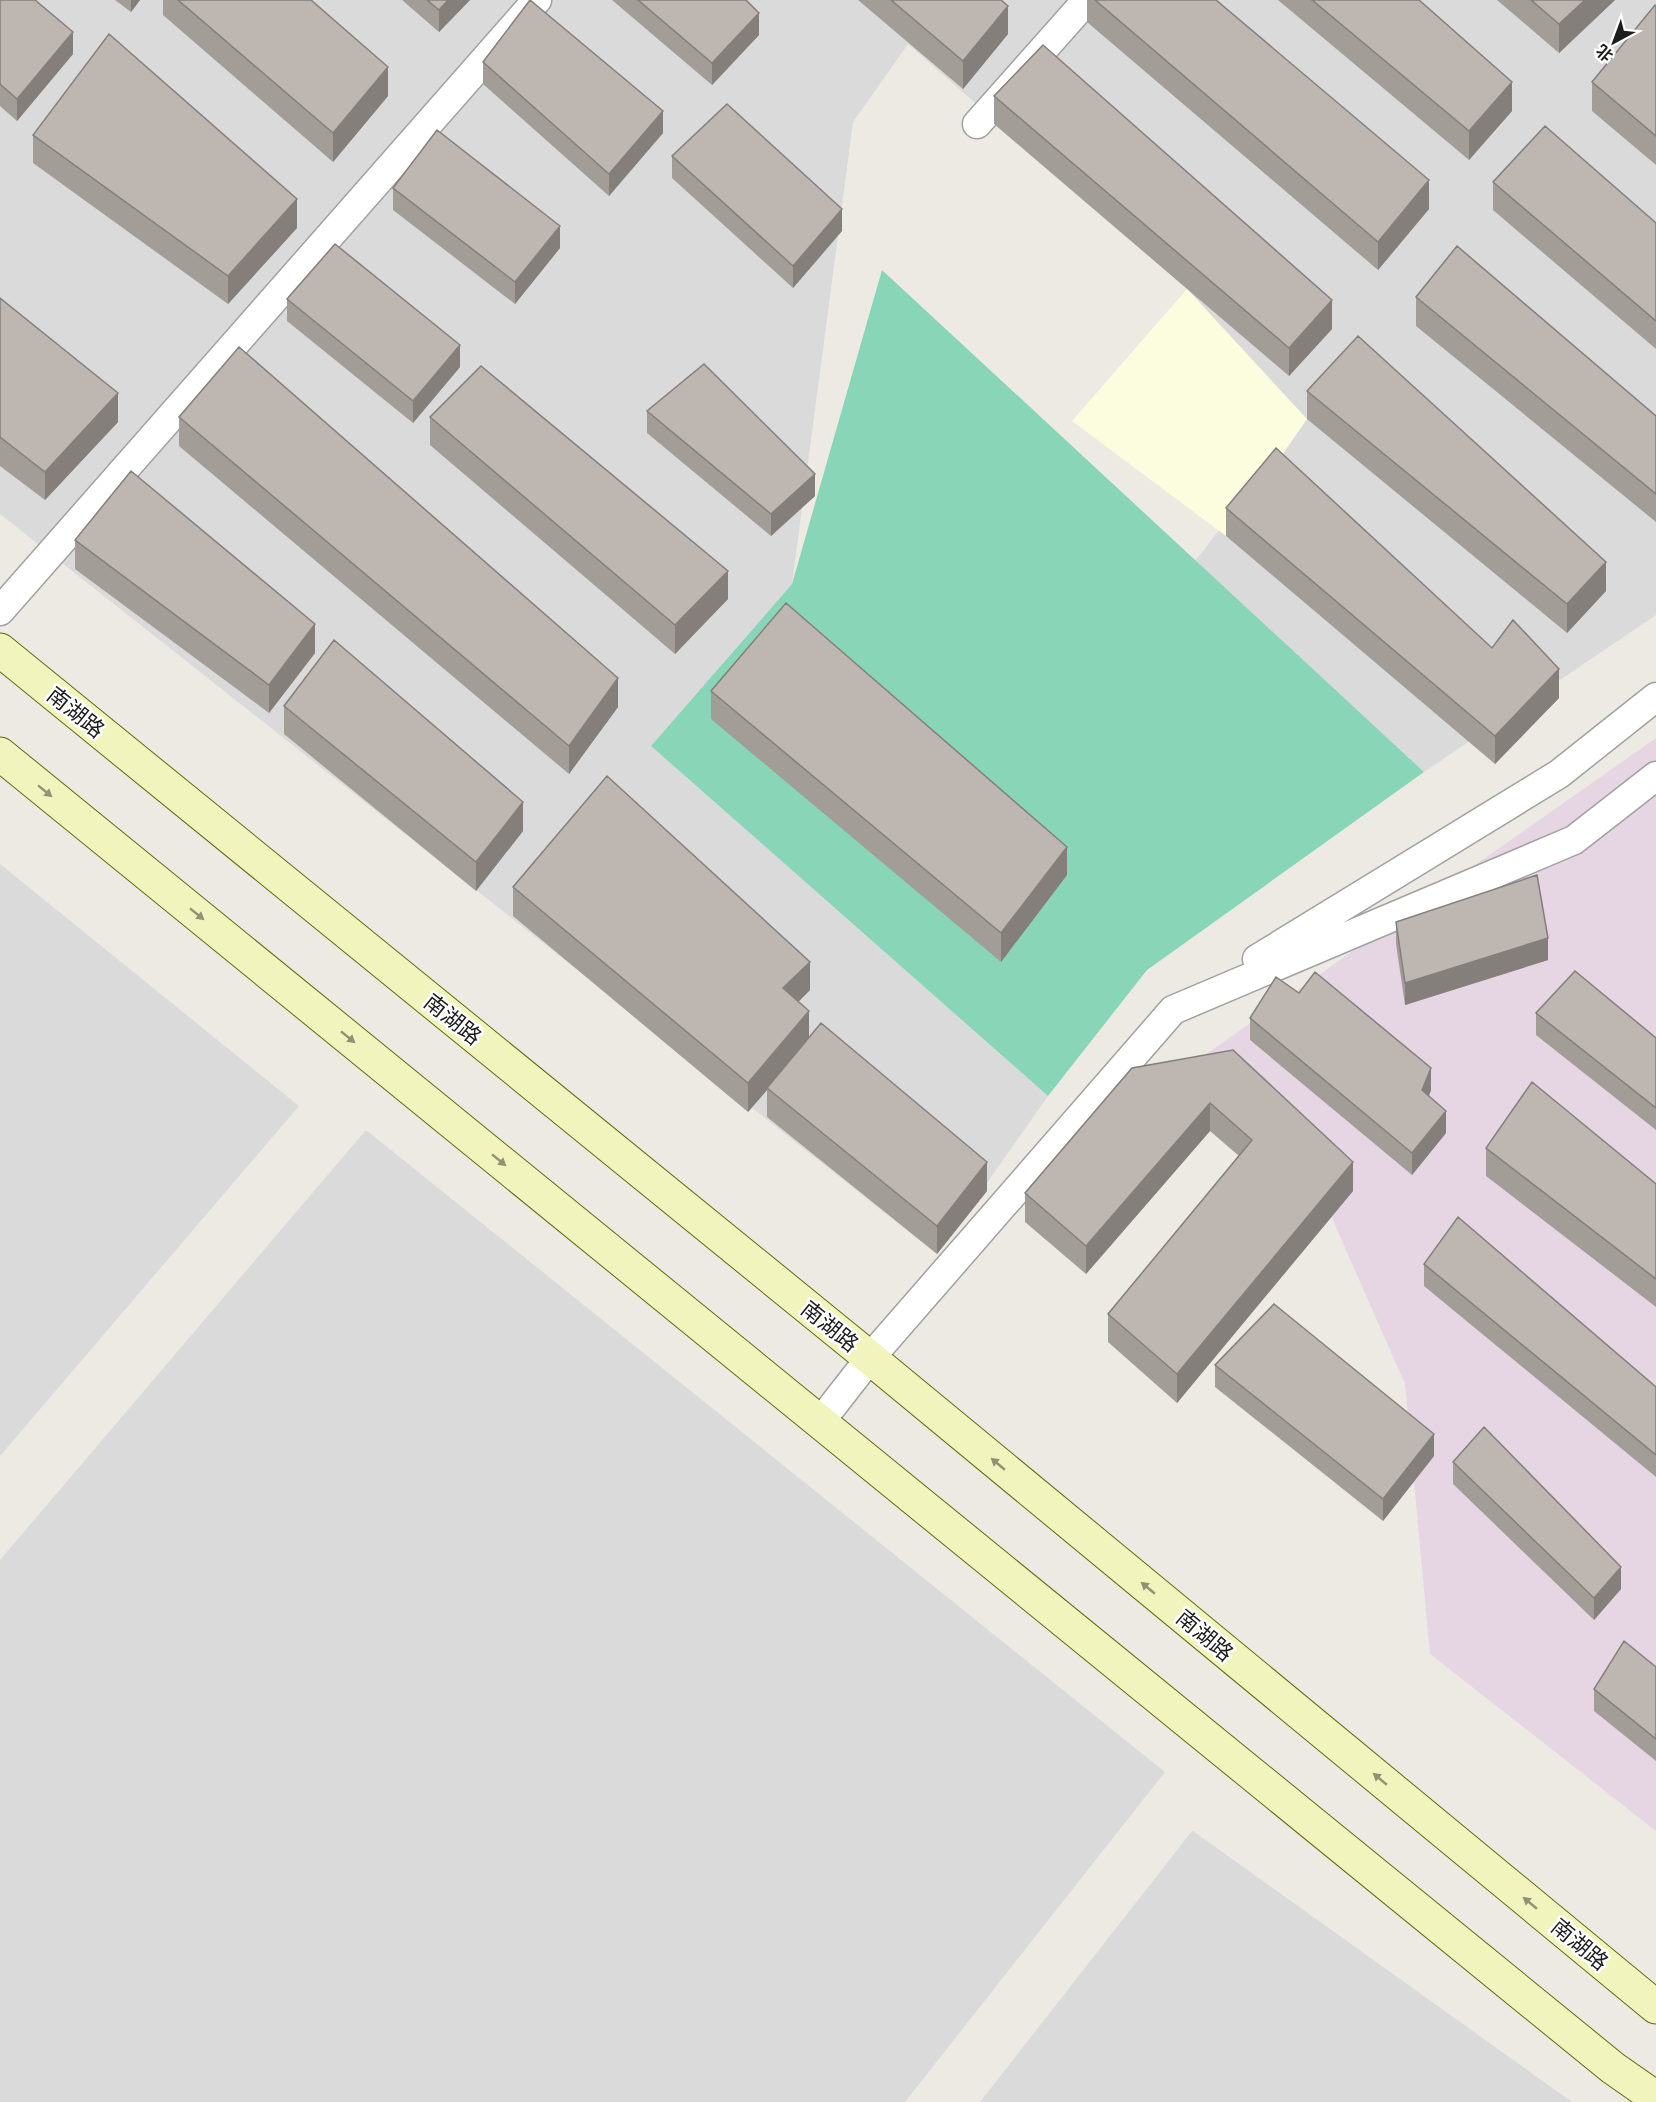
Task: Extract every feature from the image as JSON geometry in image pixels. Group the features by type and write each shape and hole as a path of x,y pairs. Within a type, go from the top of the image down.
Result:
{"main road":[{"name":"南湖路","path":"0,650 870,1358 1656,2007"},
{"path":"0,754 1613,2068 1656,2098"}],"street":[{"path":"0,611 537,0"},
{"path":"977,124 1087,0"},
{"path":"820,1422 870,1358 1173,1010 1558,774 1656,697"},
{"path":"1173,1010 1574,840 1656,776"}],"shaded area":[{"path":"0,0 1656,0 1656,615 1424,772 1195,561 1306,420 1187,289 908,44 853,122 792,584 651,746 1048,1096 937,1254 0,514"},
{"path":"1187,289 1307,419 1226,536 1072,421"},
{"path":"1656,738 1656,1831 1430,1654 1405,1384 1331,1216 1202,1057"},
{"path":"0,864 299,1106 0,1456"},
{"path":"366,1130 1165,1772 905,2102 0,2102 0,1560"},
{"path":"1193,1831 1572,2102 980,2102"}],"green space":[{"path":"882,270 1424,772 1147,970 1048,1096 651,746 792,584"}],"building":[{"path":"0,0 35,0 73,32 17,99 0,84"},
{"path":"178,0 311,0 388,67 333,133"},
{"path":"427,0 448,0 439,10"},
{"path":"530,0 663,111 609,174 483,62"},
{"path":"638,0 746,0 759,13 712,63"},
{"path":"891,0 1001,0 1008,6 963,61"},
{"path":"1095,0 1216,0 1429,180 1378,242"},
{"path":"1312,0 1419,0 1512,82 1469,131"},
{"path":"1531,0 1585,0 1559,24"},
{"path":"1656,6 1656,136 1592,82"},
{"path":"109,34 297,199 228,276 33,135"},
{"path":"1043,45 1332,300 1289,348 994,96"},
{"path":"727,104 842,209 793,266 672,156"},
{"path":"1545,126 1656,223 1656,321 1493,182"},
{"path":"437,130 560,226 515,282 393,188"},
{"path":"335,244 460,345 413,401 287,299"},
{"path":"1457,246 1656,416 1656,494 1416,297"},
{"path":"0,298 118,393 45,472 0,437"},
{"path":"1358,336 1606,562 1567,604 1307,391"},
{"path":"239,347 618,678 569,746 179,417"},
{"path":"704,364 815,474 771,514 647,411"},
{"path":"481,366 728,571 675,625 430,417"},
{"path":"1276,448 1492,648 1513,620 1559,669 1495,736 1226,508"},
{"path":"131,471 315,624 269,685 75,540"},
{"path":"786,603 1067,847 1001,933 711,691"},
{"path":"334,640 523,802 476,862 284,706"},
{"path":"607,776 810,962 783,988 809,1011 748,1083 513,887"},
{"path":"1537,875 1548,938 1405,983 1396,922"},
{"path":"1575,971 1656,1038 1656,1108 1536,1013"},
{"path":"1315,972 1431,1068 1422,1090 1446,1111 1412,1153 1250,1018 1276,977 1299,993"},
{"path":"821,1023 987,1162 937,1226 767,1088"},
{"path":"1233,1050 1353,1162 1177,1374 1108,1314 1252,1140 1210,1103 1086,1246 1025,1193 1132,1068"},
{"path":"1532,1082 1656,1184 1656,1279 1486,1148"},
{"path":"1458,1217 1656,1387 1656,1455 1424,1264"},
{"path":"1274,1304 1434,1434 1383,1499 1215,1365"},
{"path":"1484,1427 1621,1567 1594,1598 1453,1462"},
{"path":"1624,1641 1656,1667 1656,1739 1594,1689"}]}
